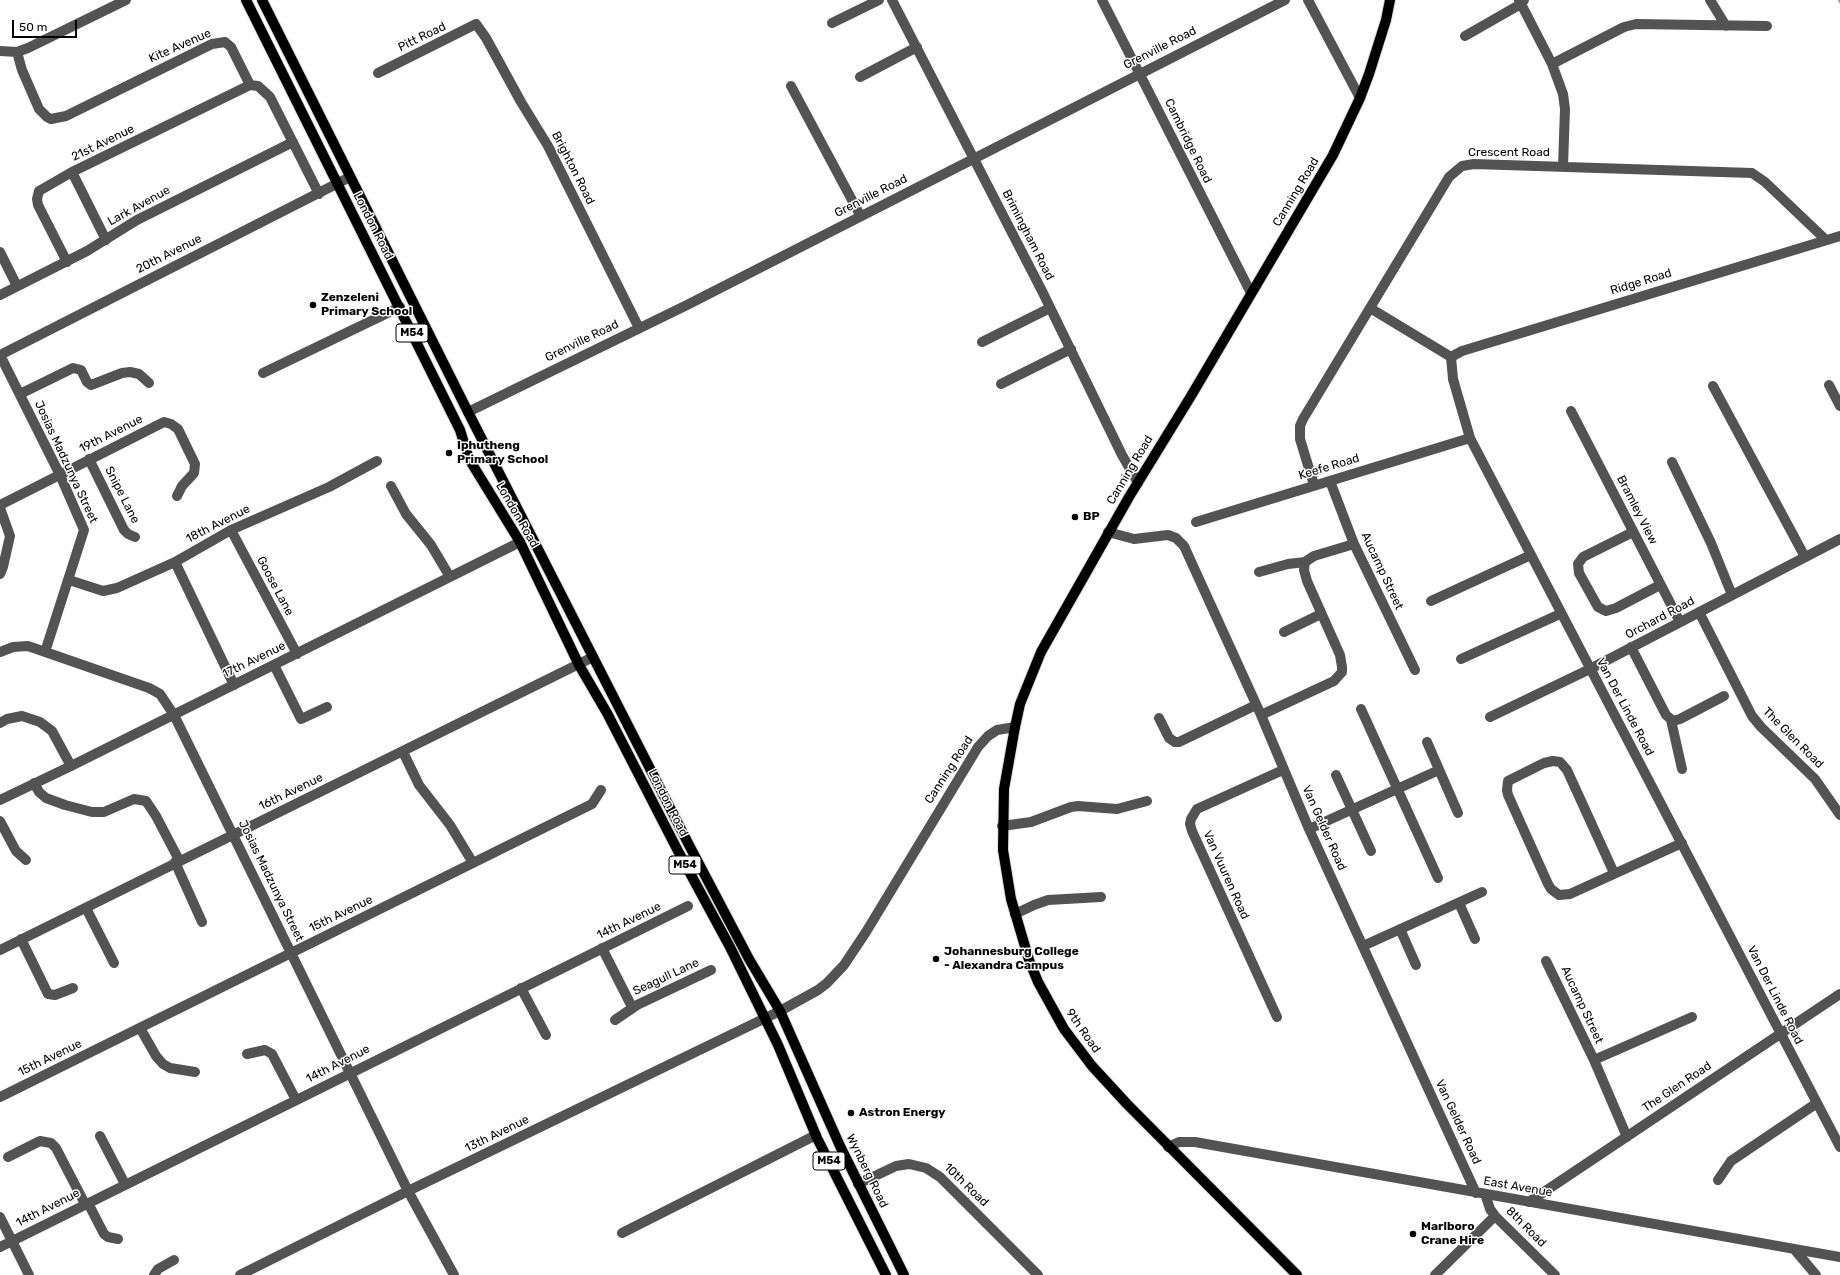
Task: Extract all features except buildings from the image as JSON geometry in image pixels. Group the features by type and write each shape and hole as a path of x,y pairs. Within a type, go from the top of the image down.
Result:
{"main road":[{"name":"London Road","path":"246,0 336,184 400,307 460,430 469,459 520,542 579,664 614,726 765,1018"},
{"name":"London Road","path":"262,0 468,412 593,657 748,959 780,1011"},
{"name":"Canning Road","path":"1015,727 1026,689 1041,652 1108,532 1191,396 1333,155 1360,98 1378,45 1390,0"},
{"name":"9th Road","path":"1015,727 1004,789 1002,826 1003,850 1011,899 1022,940 1038,982 1064,1029 1107,1083 1168,1147 1297,1275"},
{"name":"Wynberg Road","path":"780,1011 858,1184 904,1275"},
{"name":"M54","path":"765,1018 816,1135 886,1275"}],"street":[{"path":"0,51 17,52 28,48 126,0"},
{"path":"832,24 879,0"},
{"name":"Brimingham Road","path":"892,0 1138,483"},
{"name":"Cambridge Road","path":"1102,0 1251,293"},
{"name":"Grenville Road","path":"468,412 639,328 1285,0"},
{"path":"1308,0 1360,98"},
{"path":"1710,0 1726,26"},
{"path":"1465,36 1521,1 1552,64 1565,101 1563,166"},
{"name":"Pitt Road","path":"378,73 476,24"},
{"name":"Brighton Road","path":"476,24 486,38 521,102 548,146 639,328"},
{"path":"1552,64 1630,25 1767,26"},
{"name":"Kite Avenue","path":"17,52 22,70 39,109 47,117 52,119 66,116 217,42 225,42 231,47 250,85"},
{"path":"860,77 917,48"},
{"path":"250,85 258,86 267,94 319,194"},
{"name":"21st Avenue","path":"67,262 38,205 36,199 39,191 72,172 250,85"},
{"path":"791,86 860,215"},
{"name":"Lark Avenue","path":"0,295 67,262 106,240 137,220 293,142"},
{"name":"Crescent Road","path":"1314,485 1302,448 1300,426 1306,413 1449,177 1457,169 1474,164 1563,166 1752,174 1765,182 1826,240"},
{"path":"72,172 106,240"},
{"name":"20th Avenue","path":"0,355 350,177"},
{"name":"Ridge Road","path":"1451,357 1462,351 1840,236"},
{"path":"0,252 17,286"},
{"path":"263,373 400,307"},
{"path":"982,342 1050,308"},
{"path":"1370,308 1451,357"},
{"path":"1001,384 1071,349"},
{"name":"Josias Madzunya Street","path":"0,355 60,475 84,530 45,652"},
{"name":"Van Der Linde Road","path":"1451,357 1453,379 1470,438 1560,614 1682,843 1780,1034 1840,1146"},
{"path":"20,394 75,368 81,370 87,382 91,385 122,373 130,372 138,374 149,383"},
{"path":"1829,385 1840,406"},
{"path":"1713,386 1805,557"},
{"name":"Bramley View","path":"1571,411 1680,622"},
{"name":"19th Avenue","path":"0,505 161,423 171,424 178,429 196,467 192,476 182,486 177,496"},
{"name":"Keefe Road","path":"1196,522 1470,438"},
{"name":"Snipe Lane","path":"89,459 124,530 128,534 135,537"},
{"name":"18th Avenue","path":"69,580 99,590 108,591 174,562 231,530 329,487 377,461"},
{"path":"1672,462 1711,543 1732,595"},
{"name":"Aucamp Street","path":"1330,480 1354,544 1415,670"},
{"path":"391,486 406,514 431,544 450,577"},
{"path":"0,508 10,536 0,574"},
{"name":"Goose Lane","path":"231,530 296,654"},
{"name":"Van Gelder Road","path":"1108,532 1134,539 1168,534 1182,543 1261,715 1309,829 1480,1193"},
{"path":"1633,532 1580,560 1578,568 1585,584 1598,607 1606,611 1616,608 1660,585"},
{"name":"17th Avenue","path":"0,800 520,542"},
{"name":"Orchard Road","path":"1490,717 1632,648 1805,557 1839,542"},
{"path":"1259,572 1288,564 1305,562 1314,556 1354,544"},
{"path":"1431,601 1531,555"},
{"path":"174,562 234,685"},
{"path":"1261,715 1334,681 1342,672 1340,655 1305,576 1305,562"},
{"name":"The Glen Road","path":"1700,612 1752,716 1768,734 1815,779 1840,815"},
{"path":"1284,632 1321,614"},
{"path":"1461,658 1560,614"},
{"name":"Josias Madzunya Street","path":"0,652 9,648 28,646 155,690 174,715 234,834 408,1191 454,1275"},
{"path":"1632,648 1666,715 1671,720 1682,769"},
{"name":"16th Avenue","path":"0,950 177,861 403,752 409,746 593,657"},
{"path":"274,665 300,719 327,707"},
{"path":"1671,720 1680,720 1724,696"},
{"path":"1159,718 1169,738 1175,742 1179,742 1256,705"},
{"path":"1361,709 1438,878"},
{"path":"0,723 8,719 22,716 40,722 52,731 71,766"},
{"name":"Canning Road","path":"765,1018 823,986 844,965 866,932 978,747 996,730 1015,727"},
{"path":"1427,742 1458,813"},
{"path":"403,752 419,785 450,825 473,864"},
{"path":"1614,873 1567,770 1560,762 1553,761 1544,763 1508,781 1508,795 1551,889 1559,895 1570,894 1682,843"},
{"name":"Van Vuuren Road","path":"1277,1017 1190,824 1197,808 1283,770"},
{"path":"1309,829 1440,770"},
{"path":"1336,775 1372,851"},
{"path":"34,783 38,792 46,798 92,812 104,812 134,799 146,802 156,816 177,861 202,922"},
{"name":"15th Avenue","path":"2,1093 140,1028 592,804 601,790"},
{"path":"1002,826 1031,822 1071,806 1117,809 1148,801"},
{"path":"0,822 16,851 26,860"},
{"path":"1363,946 1482,892"},
{"path":"1015,914 1048,900 1101,897"},
{"path":"1459,903 1475,939"},
{"name":"14th Avenue","path":"0,1246 688,906"},
{"path":"86,908 114,963"},
{"path":"1400,929 1416,966"},
{"path":"21,939 48,994 55,995 73,988"},
{"name":"Seagull Lane","path":"602,948 632,1007"},
{"name":"Aucamp Street","path":"1546,961 1594,1060 1627,1137"},
{"name":"Seagull Lane","path":"615,1020 632,1007 711,970"},
{"path":"521,988 546,1035"},
{"name":"The Glen Road","path":"1529,1202 1840,995"},
{"name":"Aucamp Street","path":"1594,1060 1692,1017"},
{"name":"13th Avenue","path":"240,1275 408,1191 765,1018"},
{"path":"140,1028 156,1056 163,1064 170,1068 195,1072"},
{"path":"247,1054 265,1050 272,1054 296,1100"},
{"path":"1718,1180 1731,1161 1817,1103"},
{"path":"622,1233 816,1135"},
{"path":"100,1136 125,1184"},
{"path":"8,1156 40,1141 51,1144 56,1148 104,1234 108,1237 118,1239"},
{"name":"East Avenue","path":"1168,1147 1179,1142 1195,1142 1840,1257"},
{"name":"10th Road","path":"858,1184 896,1166 909,1164 926,1168 940,1177 1038,1275"},
{"name":"8th Road","path":"1480,1193 1495,1216 1555,1275"},
{"path":"1435,1275 1495,1216"},
{"path":"0,1217 29,1275"},
{"path":"1794,1249 1816,1275"},
{"path":"154,1275 158,1269 174,1260"}],"place":[{"name":"Zenzeleni Primary School","path":"313,305"},
{"name":"Iphutheng Primary School","path":"449,453"},
{"name":"BP","path":"1075,517"},
{"name":"Johannesburg College - Alexandra Campus","path":"936,959"},
{"name":"Astron Energy","path":"851,1113"},
{"name":"Marlboro Crane Hire","path":"1413,1234"}]}
